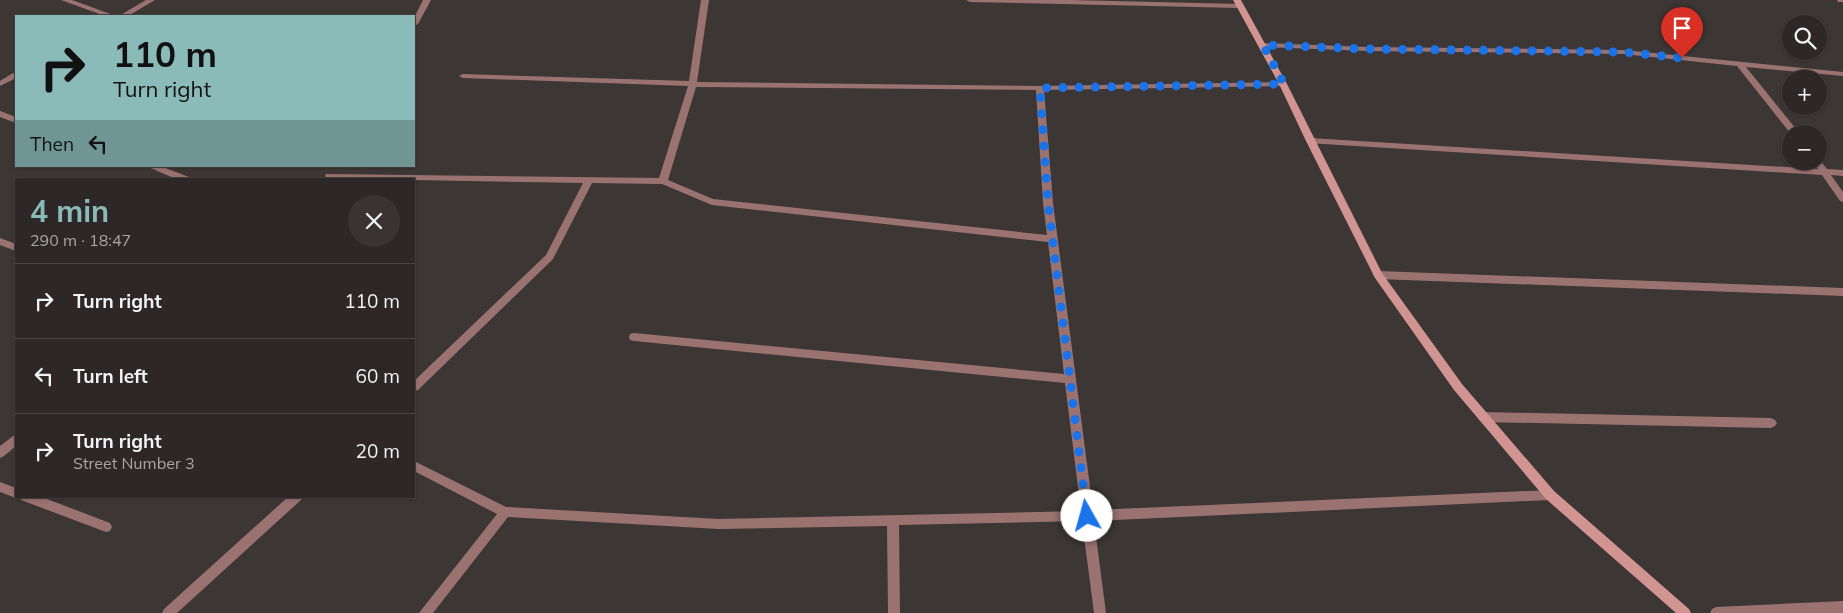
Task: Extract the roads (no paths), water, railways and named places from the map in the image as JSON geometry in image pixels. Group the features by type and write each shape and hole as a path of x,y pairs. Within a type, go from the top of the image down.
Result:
{"street":[{"path":"65,0 109,15"},
{"path":"125,15 150,0"},
{"path":"415,22 426,0"},
{"path":"664,182 693,84 705,0"},
{"path":"970,0 1239,3 1284,84 1310,141 1378,275 1458,387 1550,495 1685,613"},
{"path":"1263,45 1368,49 1623,52 1843,74"},
{"path":"1740,64 1789,125"},
{"path":"0,84 15,76"},
{"path":"463,76 693,84 1040,88 1284,84"},
{"path":"1040,88 1048,203 1100,613"},
{"path":"0,114 15,120"},
{"path":"1310,141 1843,173"},
{"path":"155,167 183,178"},
{"path":"327,178 333,167"},
{"path":"1826,172 1843,199"},
{"path":"415,179 664,182 712,202 1053,239"},
{"path":"415,386 550,257 588,182"},
{"path":"0,241 15,248"},
{"path":"1378,275 1843,292"},
{"path":"634,337 1071,379"},
{"path":"1483,417 1771,423"},
{"path":"0,453 15,440"},
{"path":"415,467 505,512 719,524 1087,516 1550,495"},
{"path":"0,486 15,493"},
{"path":"31,498 106,527"},
{"path":"168,613 294,498"},
{"path":"425,613 505,512"},
{"path":"893,521 894,613"},
{"path":"1716,613 1843,607"}]}
